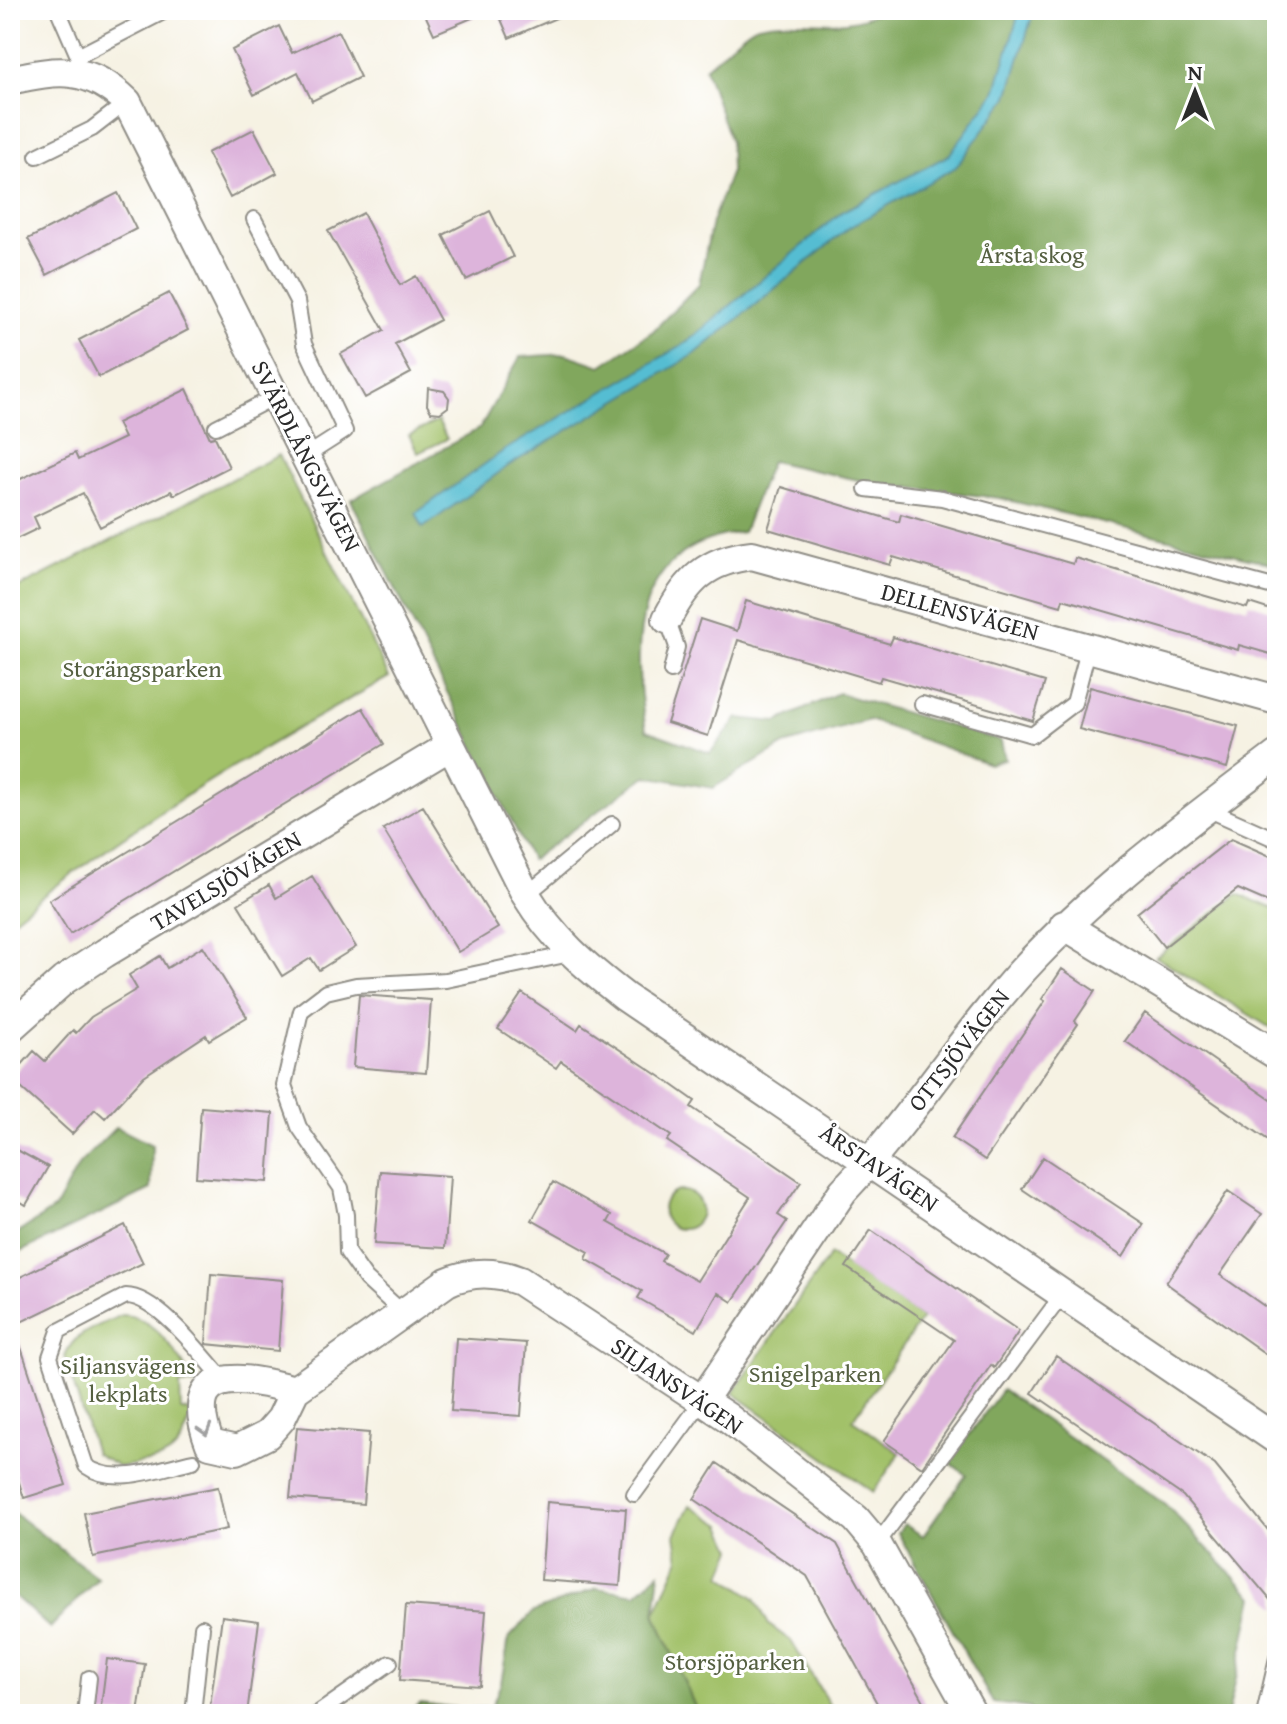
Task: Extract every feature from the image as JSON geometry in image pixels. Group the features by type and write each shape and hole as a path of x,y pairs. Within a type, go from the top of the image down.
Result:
{"street":[{"name":"SVÄRDLÅNGSVÄGEN","path":"10,80 76,64 108,84 127,102 511,866"},
{"name":"DELLENSVÄGEN","path":"667,619 681,592 695,575 731,557 752,555 1277,700"},
{"name":"TAVELSJÖVÄGEN","path":"10,1028 64,980 105,953 450,746"},
{"name":"OTTSJÖVÄGEN","path":"702,1401 843,1191 871,1162 1020,973 1064,925 1205,808 1277,755"},
{"name":"ÅRSTAVÄGEN","path":"511,866 545,927 570,954 637,1005 1277,1440"},
{"path":"1064,925 1277,1055"},
{"name":"SILJANSVÄGEN","path":"223,1379 207,1392 201,1422 210,1444 237,1450 267,1435 281,1419 295,1390 403,1313 462,1276 504,1275 528,1286 702,1401 856,1519 877,1544 972,1714"},
{"path":"223,1379 246,1380 295,1390"}],"lane":[{"path":"58,10 76,64"},
{"name":"SVÄRDLÅNGSVÄGEN","path":"76,64 167,10"},
{"path":"37,156 92,129 127,102"},
{"path":"254,219 297,301 304,344 345,431 306,456"},
{"path":"216,427 276,396"},
{"path":"866,489 942,498 1277,588"},
{"path":"667,619 677,647 671,671"},
{"path":"922,704 1032,735 1074,703 1089,647"},
{"path":"1205,808 1277,840"},
{"path":"526,895 612,824"},
{"path":"403,1313 366,1279 347,1252 341,1188 299,1127 284,1085 301,1011 326,992 356,985 446,980 570,954"},
{"path":"877,1544 1063,1294"},
{"path":"193,1461 119,1476 97,1474 86,1466 50,1357 52,1343 59,1331 126,1296 136,1296 183,1333 223,1379"},
{"path":"634,1494 702,1401"},
{"path":"193,1714 202,1627"},
{"path":"1264,1714 1277,1658"},
{"path":"317,1714 390,1663"},
{"path":"85,1714 89,1678"}],"green space":[{"name":"Årsta skog","path":"881,10 1277,10 1277,565 999,498 872,483 771,461 743,532 706,541 679,556 659,577 647,603 640,632 641,697 646,730 710,753 738,718 777,722 838,693 1001,741 1005,759 989,764 869,720 784,745 713,788 646,776 531,860 351,500 480,428 520,357 566,354 601,366 653,331 699,284 712,222 731,171 730,141 705,68 758,25 774,22 837,23 867,17"},
{"path":"438,421 447,439 418,453 409,435"},
{"name":"Storängsparken","path":"279,455 389,677 290,733 147,821 10,922 10,592"},
{"path":"1238,894 1277,910 1277,1032 1156,957"},
{"path":"116,1127 152,1145 151,1189 10,1257 10,1238 55,1208 80,1163"},
{"path":"682,1191 695,1197 701,1210 695,1223 682,1229 669,1223 663,1210 669,1197"},
{"name":"Snigelparken","path":"830,1255 922,1318 853,1420 900,1453 873,1492 733,1393"},
{"name":"Siljansvägens lekplats","path":"122,1315 134,1317 156,1330 195,1384 180,1385 181,1410 192,1411 176,1449 159,1459 119,1467 95,1453 65,1357 80,1336"},
{"path":"1002,1390 1166,1505 1254,1597 1228,1714 1034,1714 1029,1708 993,1703 898,1533 904,1524 923,1536 966,1475 949,1462"},
{"path":"10,1501 14,1513 98,1578 50,1628 10,1592"},
{"name":"Storsjöparken","path":"690,1505 722,1525 733,1549 722,1575 755,1598 769,1625 791,1641 835,1714 698,1714 655,1614 679,1560 675,1535"},
{"path":"660,1572 655,1614 698,1714 405,1714 421,1703 464,1709 491,1708 501,1683 509,1638 533,1612 597,1588 636,1594"}],"water":[{"path":"1020,10 1034,10 1008,97 956,167 850,227 695,354 508,466 423,528 416,513 503,451 687,342 843,211 949,155 995,92"}],"building":[{"path":"423,10 491,10 434,34"},
{"path":"497,10 575,10 509,38"},
{"path":"279,26 292,53 338,31 360,77 312,101 298,72 254,95 232,50"},
{"path":"254,129 277,173 230,198 207,153"},
{"path":"118,193 136,229 47,275 28,239"},
{"path":"490,211 513,257 466,280 443,235"},
{"path":"363,213 400,285 416,276 440,320 395,344 411,373 365,398 341,354 384,330 328,231"},
{"path":"169,293 188,330 99,377 79,340"},
{"path":"428,388 444,391 449,398 448,407 440,413 431,412 427,405"},
{"path":"187,389 210,438 215,437 229,467 174,495 171,491 100,527 83,493 34,517 39,528 10,542 10,484 75,453 78,460 124,438 117,423"},
{"path":"781,487 899,522 901,514 1073,564 1075,558 1247,608 1249,603 1277,612 1277,656 1239,645 1238,650 1063,599 1061,606 893,557 890,565 768,529"},
{"path":"746,601 890,644 893,637 1045,682 1033,721 881,677 879,682 738,640 708,736 667,723 700,619 737,631"},
{"path":"1090,687 1238,726 1227,768 1079,729"},
{"path":"363,708 384,744 70,934 49,900"},
{"path":"423,806 498,928 458,952 383,829"},
{"path":"1231,839 1277,859 1277,906 1238,889 1164,947 1137,913"},
{"path":"312,876 356,947 319,970 311,958 282,976 238,904 269,885 276,898"},
{"path":"203,946 247,1017 209,1040 206,1035 144,1076 105,1118 95,1109 72,1134 10,1078 34,1051 45,1061 73,1030 76,1033 91,1017 137,989 129,975 160,956 167,968"},
{"path":"1062,969 1095,991 1075,1021 1078,1024 985,1160 952,1138 1045,1001 1042,999"},
{"path":"522,993 577,1030 581,1024 664,1079 695,1101 691,1107 801,1182 778,1215 787,1221 732,1302 718,1293 696,1331 638,1298 642,1291 586,1259 589,1252 532,1220 553,1182 612,1215 608,1222 665,1254 661,1261 697,1281 750,1197 667,1141 671,1136 561,1061 556,1068 498,1029"},
{"path":"359,995 431,1000 426,1073 353,1067"},
{"path":"1145,1013 1277,1104 1277,1146 1125,1041"},
{"path":"201,1107 273,1113 268,1182 196,1177"},
{"path":"10,1146 48,1167 26,1205 10,1195"},
{"path":"1043,1157 1144,1224 1123,1257 1022,1189"},
{"path":"380,1171 450,1176 445,1248 374,1244"},
{"path":"1228,1191 1262,1214 1220,1275 1277,1315 1277,1362 1166,1283"},
{"path":"125,1225 143,1263 21,1322 10,1299 10,1282"},
{"path":"871,1230 1019,1331 994,1368 991,1365 922,1467 884,1441 954,1340 846,1267"},
{"path":"211,1274 283,1280 278,1351 206,1344"},
{"path":"14,1326 66,1485 24,1498 10,1454 10,1327"},
{"path":"456,1338 526,1343 521,1416 451,1411"},
{"path":"1056,1356 1215,1465 1277,1541 1277,1608 1183,1496 1032,1393"},
{"path":"297,1427 369,1433 363,1504 290,1498"},
{"path":"717,1463 837,1544 931,1714 883,1714 807,1576 694,1499"},
{"path":"218,1487 227,1529 93,1557 84,1513"},
{"path":"547,1502 626,1509 620,1586 541,1580"},
{"path":"406,1605 486,1611 480,1686 400,1680"},
{"path":"222,1616 259,1621 247,1714 209,1714"},
{"path":"107,1659 145,1664 138,1714 100,1714"}]}
